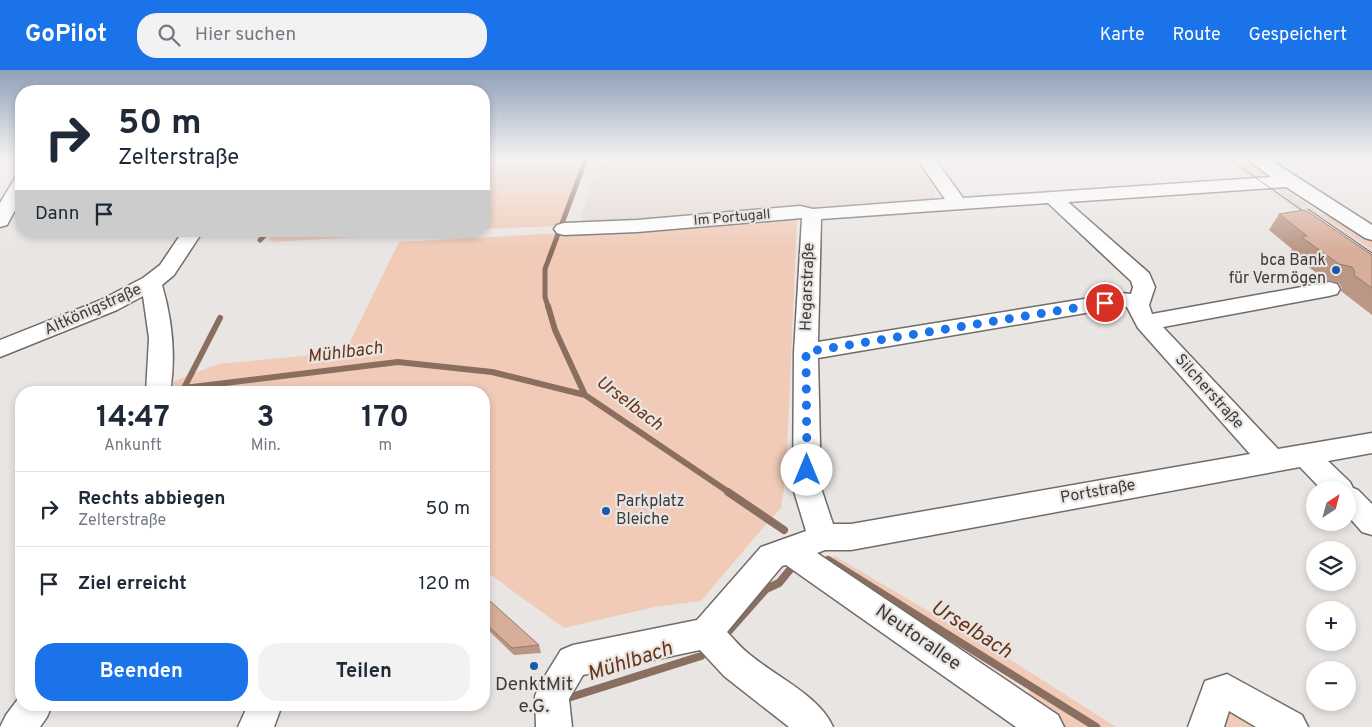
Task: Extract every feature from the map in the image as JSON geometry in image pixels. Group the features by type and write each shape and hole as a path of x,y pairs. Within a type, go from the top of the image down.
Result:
{"street":[{"path":"948,190 958,204"},
{"name":"Im Portugall","path":"564,229 637,226 800,212 814,215 820,213 1169,190"},
{"path":"1303,190 1372,234"},
{"path":"0,221 15,193"},
{"name":"Silcherstraße","path":"1053,198 1141,278 1144,287 1138,301 1138,311 1146,323 1272,461"},
{"name":"Hegarstraße","path":"814,215 811,219 806,352 807,488 823,537"},
{"name":"Altkönigstraße","path":"0,349 109,305 151,283 166,270 189,237"},
{"path":"151,283 156,298 160,340 158,386"},
{"path":"1146,323 1329,289"},
{"path":"806,352 1121,300 1138,301"},
{"name":"Portstraße","path":"823,537 851,538 1372,443"},
{"path":"1305,455 1331,481"},
{"path":"1356,506 1372,523"},
{"path":"553,714 573,661 706,633 772,556 823,537"},
{"name":"Neutorallee","path":"789,551 818,569 1046,727"},
{"path":"706,633 736,665 801,714 815,727"},
{"path":"1206,727 1216,692 1227,691 1275,723"},
{"path":"18,727 30,711"},
{"path":"256,727 263,711"}],"shaded area":[{"path":"490,190 573,190 559,226 490,229"},
{"path":"590,190 935,190 937,192 932,199 582,226 582,213"},
{"path":"1267,190 1285,190 1372,249 1372,262"},
{"path":"1334,214 1372,241 1372,249 1322,215"},
{"path":"797,218 786,476 781,508 701,601 654,607 564,628 490,574 490,386 162,386 218,364 345,352 399,242 692,226"},
{"path":"272,237 354,237 275,242 268,240"},
{"path":"835,556 1014,662 1116,727 1063,727 1025,701 1033,683 930,620 923,632 823,565"},
{"path":"1224,701 1258,716 1256,727 1216,727"}],"building":[{"path":"1304,210 1372,255 1372,288 1354,275 1355,272 1352,267 1339,264 1301,237 1307,236 1279,214"},
{"path":"490,601 539,645 512,648 490,628"}],"waterway":[{"name":"Urselbach","path":"548,307 545,297 545,269 575,190"},
{"name":"Mühlbach","path":"260,240 263,237"},
{"name":"Urselbach","path":"548,306 555,330 585,395"},
{"name":"Mühlbach","path":"185,386 220,318"},
{"name":"Mühlbach","path":"200,386 398,362 492,372 585,395"},
{"name":"Urselbach","path":"585,395 730,493"},
{"name":"Urselbach","path":"728,492 784,530"},
{"name":"Urselbach","path":"828,560 1096,727"},
{"name":"Mühlbach","path":"726,634 766,589 779,583 793,566"},
{"name":"Mühlbach","path":"568,698 701,656"}],"tram line":[{"path":"1273,190 1313,218"},
{"path":"1308,209 1372,253"}],"place":[{"name":"bca Bank für Vermögen","path":"1336,270"},
{"name":"Parkplatz Bleiche","path":"606,511"},
{"name":"DenktMit e.G.","path":"534,666"}],"route":[{"path":"807,470 806,352 1105,303"}]}
